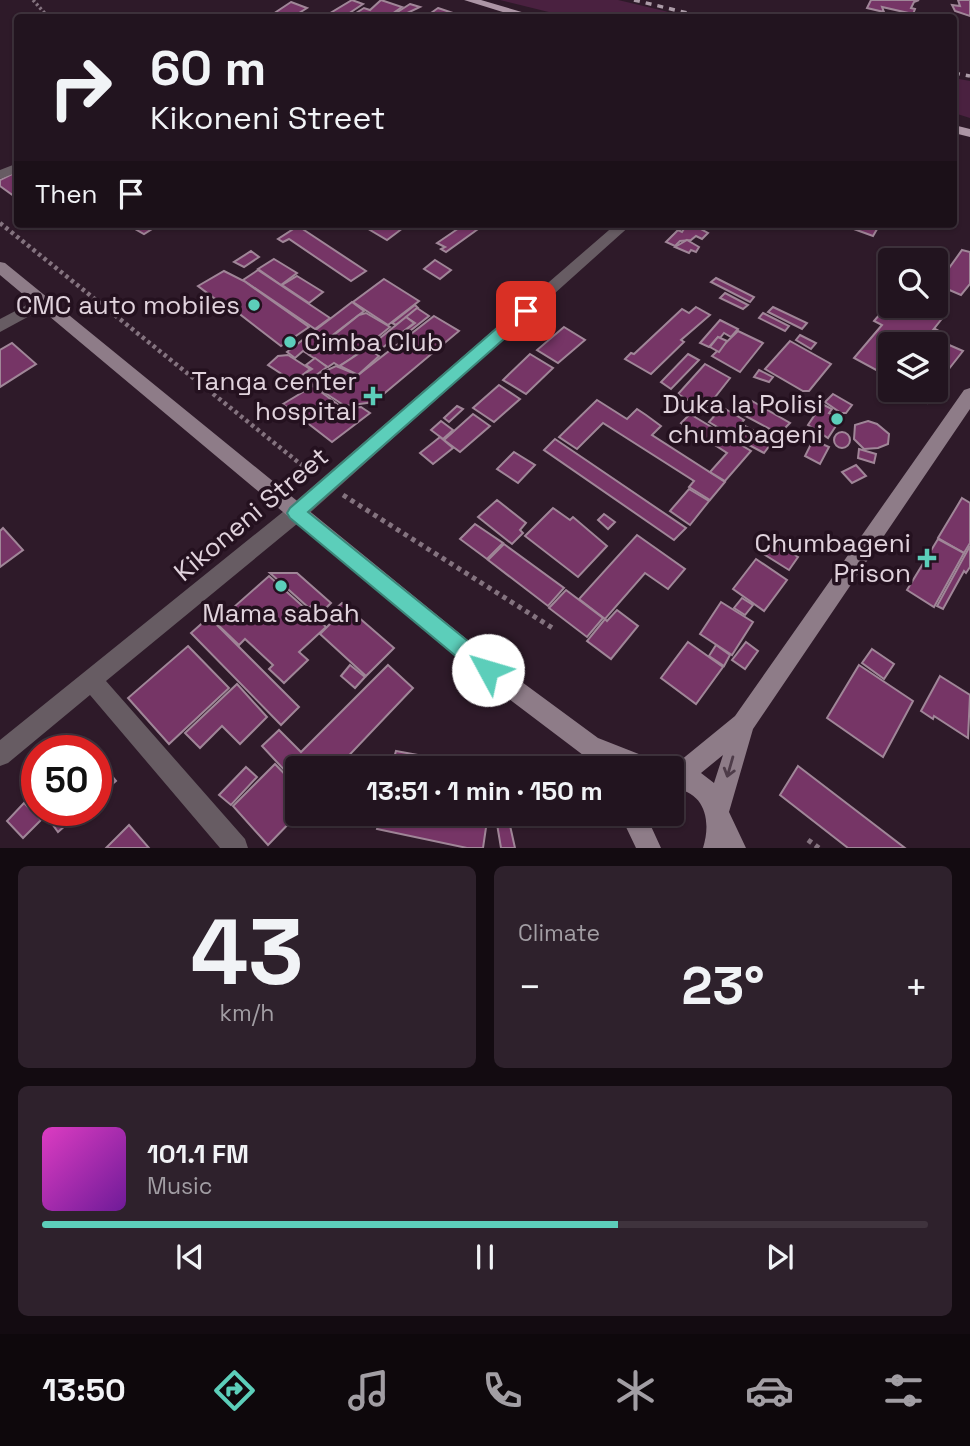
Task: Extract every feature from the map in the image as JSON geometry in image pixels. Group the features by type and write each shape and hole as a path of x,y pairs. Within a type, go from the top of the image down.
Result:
{"main road":[{"path":"469,0 519,14"},
{"path":"0,267 488,670 591,747 615,756"},
{"path":"684,769 743,724 970,395"},
{"path":"715,848 719,817 743,724"},
{"path":"591,747 597,756"},
{"path":"684,780 702,787 734,848"}],"street":[{"name":"Kikoneni Street","path":"0,755 296,513 620,228"},
{"path":"0,326 42,302"},
{"path":"92,680 236,848"}],"path":[{"path":"33,0 45,14"},
{"path":"0,223 327,485 554,629"},
{"path":"808,840 819,848"}],"shaded area":[{"path":"500,0 618,0 677,14 557,14"},
{"path":"957,79 970,81 970,118 957,114"}],"building":[{"path":"352,0 363,4 348,14 329,14"},
{"path":"381,0 402,7 392,14 356,13 364,8 370,10"},
{"path":"871,0 919,0 914,2 911,8 915,9 913,14 882,7 884,12 867,8"},
{"path":"958,0 970,0 970,16 955,11 952,5 960,6"},
{"path":"291,2 307,8 297,14 273,14"},
{"path":"410,4 420,7 405,14 394,14"},
{"path":"438,8 453,13 434,14 431,13"},
{"path":"14,173 14,196 0,186 0,180"},
{"path":"137,228 154,228 144,234"},
{"path":"295,228 301,228 366,271 351,281 289,239 283,242 278,239"},
{"path":"367,228 403,228 387,240"},
{"path":"459,228 479,228 446,252 441,249 445,247 437,243"},
{"path":"684,228 699,228 708,233 702,239 696,236 691,240 680,241 675,246 666,242 678,230 682,232"},
{"path":"851,228 878,228 873,236"},
{"path":"687,240 699,247 696,252 691,250 689,253 675,247"},
{"path":"962,250 970,252 970,284 961,295 948,289 948,269"},
{"path":"251,251 259,257 244,267 234,262"},
{"path":"274,259 297,273 281,285 258,269"},
{"path":"435,260 451,270 440,279 424,269"},
{"path":"258,270 330,318 315,329 243,280"},
{"path":"224,271 244,281 309,327 281,346 198,286"},
{"path":"297,276 323,292 309,303 282,285"},
{"path":"716,278 754,297 750,302 711,282"},
{"path":"384,279 419,301 388,325 353,302"},
{"path":"725,293 748,305 743,309 720,298"},
{"path":"352,302 364,311 308,354 303,351 295,358 287,352"},
{"path":"415,305 418,308 396,325 392,323"},
{"path":"696,307 710,315 681,340 684,342 651,374 625,359 631,353 634,354 682,309 689,313"},
{"path":"773,307 807,323 802,329 768,312"},
{"path":"417,308 429,316 406,334 403,332 415,323 406,317"},
{"path":"366,313 390,327 352,358 339,366 334,363 328,367 309,355 359,315"},
{"path":"763,313 789,326 785,331 759,318"},
{"path":"434,316 459,331 374,402 345,406 310,383 336,366 358,375"},
{"path":"878,316 888,319 942,318 931,332 878,332 878,371 854,358 882,325 874,321"},
{"path":"406,317 414,323 377,352 369,347"},
{"path":"720,320 738,329 731,337 724,333 709,347 700,343"},
{"path":"564,327 585,340 558,363 537,350"},
{"path":"738,331 763,343 740,372 712,356"},
{"path":"800,335 816,343 811,349 796,340"},
{"path":"718,337 727,341 719,352 710,347"},
{"path":"790,341 831,364 809,391 803,391 765,369"},
{"path":"12,343 36,364 0,387 0,350"},
{"path":"948,344 963,351 948,370"},
{"path":"367,348 379,356 358,375 340,366"},
{"path":"530,354 553,368 526,394 503,380"},
{"path":"688,354 699,360 671,389 661,382"},
{"path":"288,355 310,369 294,382 268,365 278,356"},
{"path":"315,358 327,367 311,379 304,374 312,369 306,365"},
{"path":"705,364 730,378 705,410 678,394"},
{"path":"759,370 773,377 769,382 754,377"},
{"path":"499,385 520,399 494,422 473,408"},
{"path":"313,386 344,409 361,407 370,413 332,442 283,404"},
{"path":"833,394 852,405 846,413 841,413 825,402"},
{"path":"597,400 627,419 637,409 661,426 652,435 725,482 710,500 689,487 694,481 603,423 577,449 559,437"},
{"path":"752,401 790,423 779,434 738,412"},
{"path":"822,404 832,409 829,413 841,418 828,438 808,425"},
{"path":"457,406 463,409 449,422 444,418"},
{"path":"722,407 744,420 731,435 709,422"},
{"path":"473,414 490,426 460,452 444,440"},
{"path":"690,414 751,451 725,481 710,472 727,453 681,423"},
{"path":"441,421 453,430 443,439 431,430"},
{"path":"868,421 877,424 889,434 888,444 864,449 854,439 855,425"},
{"path":"741,424 773,441 764,453 732,436"},
{"path":"842,432 848,434 848,446 842,448 836,446 834,440 836,434"},
{"path":"440,437 453,448 433,464 420,453"},
{"path":"555,439 686,528 674,540 544,450"},
{"path":"813,440 829,447 820,464 805,456"},
{"path":"859,449 876,454 874,463 858,458"},
{"path":"514,452 535,465 518,483 497,469"},
{"path":"856,465 866,476 852,483 842,472"},
{"path":"689,489 709,501 690,525 670,511"},
{"path":"962,498 970,503 970,543 964,553 938,538"},
{"path":"497,500 526,523 520,530 523,533 512,544 478,517"},
{"path":"553,508 570,520 573,517 607,546 578,577 525,536"},
{"path":"604,514 615,522 608,529 598,520"},
{"path":"475,524 503,543 487,559 460,539"},
{"path":"3,528 23,550 0,567 0,531"},
{"path":"637,535 685,569 668,589 645,573 605,619 579,599"},
{"path":"938,539 964,553 934,607 907,590"},
{"path":"771,540 798,557 789,570 762,553"},
{"path":"504,544 564,588 548,606 488,560"},
{"path":"970,546 970,567 966,573 964,571 943,609 937,606"},
{"path":"756,559 787,580 764,611 733,589"},
{"path":"270,573 297,573 331,603 322,612 313,604 309,608"},
{"path":"269,576 326,627 299,652 308,660 284,683 269,669 273,665 245,639 239,645 216,623"},
{"path":"566,590 603,618 587,637 549,608"},
{"path":"742,598 753,605 745,615 734,608"},
{"path":"721,602 753,622 732,655 700,634"},
{"path":"342,603 394,648 366,676 320,634 333,621 327,616"},
{"path":"617,610 638,626 611,659 587,641 605,619 607,621"},
{"path":"209,617 299,707 281,725 191,633"},
{"path":"688,642 723,667 696,704 661,678"},
{"path":"746,642 758,651 745,669 732,660"},
{"path":"716,645 730,655 724,666 709,656"},
{"path":"188,646 229,688 169,744 128,698"},
{"path":"872,649 894,664 884,679 862,663"},
{"path":"350,665 365,677 355,688 341,676"},
{"path":"388,665 413,688 348,756 285,756 285,771 262,746 279,730 301,752"},
{"path":"859,665 913,701 883,757 827,718"},
{"path":"940,676 970,695 968,738 934,716 933,719 921,711"},
{"path":"237,684 267,717 240,744 222,726 200,748 185,733"},
{"path":"396,751 423,756 395,756"},
{"path":"275,764 285,774 286,826 268,845 233,806"},
{"path":"798,766 905,848 848,848 780,795"},
{"path":"246,767 257,777 231,805 219,795"},
{"path":"21,806 21,826 35,826 23,838 7,821"},
{"path":"129,825 149,848 106,848"},
{"path":"54,826 65,826 58,832"},
{"path":"378,826 486,826 483,848 467,848 377,829"},
{"path":"497,826 510,826 515,848 501,848"}],"railway":[{"path":"634,0 692,14"},
{"path":"957,74 970,76"}],"place":[{"name":"CMC auto mobiles","path":"254,305"},
{"name":"Cimba Club","path":"290,342"},
{"name":"Tanga center hospital","path":"373,396"},
{"name":"Duka la Polisi chumbageni","path":"837,419"},
{"name":"Chumbageni Prison","path":"927,558"},
{"name":"Mama sabah","path":"281,586"}],"route":[{"path":"488,670 296,513 526,311"}]}
